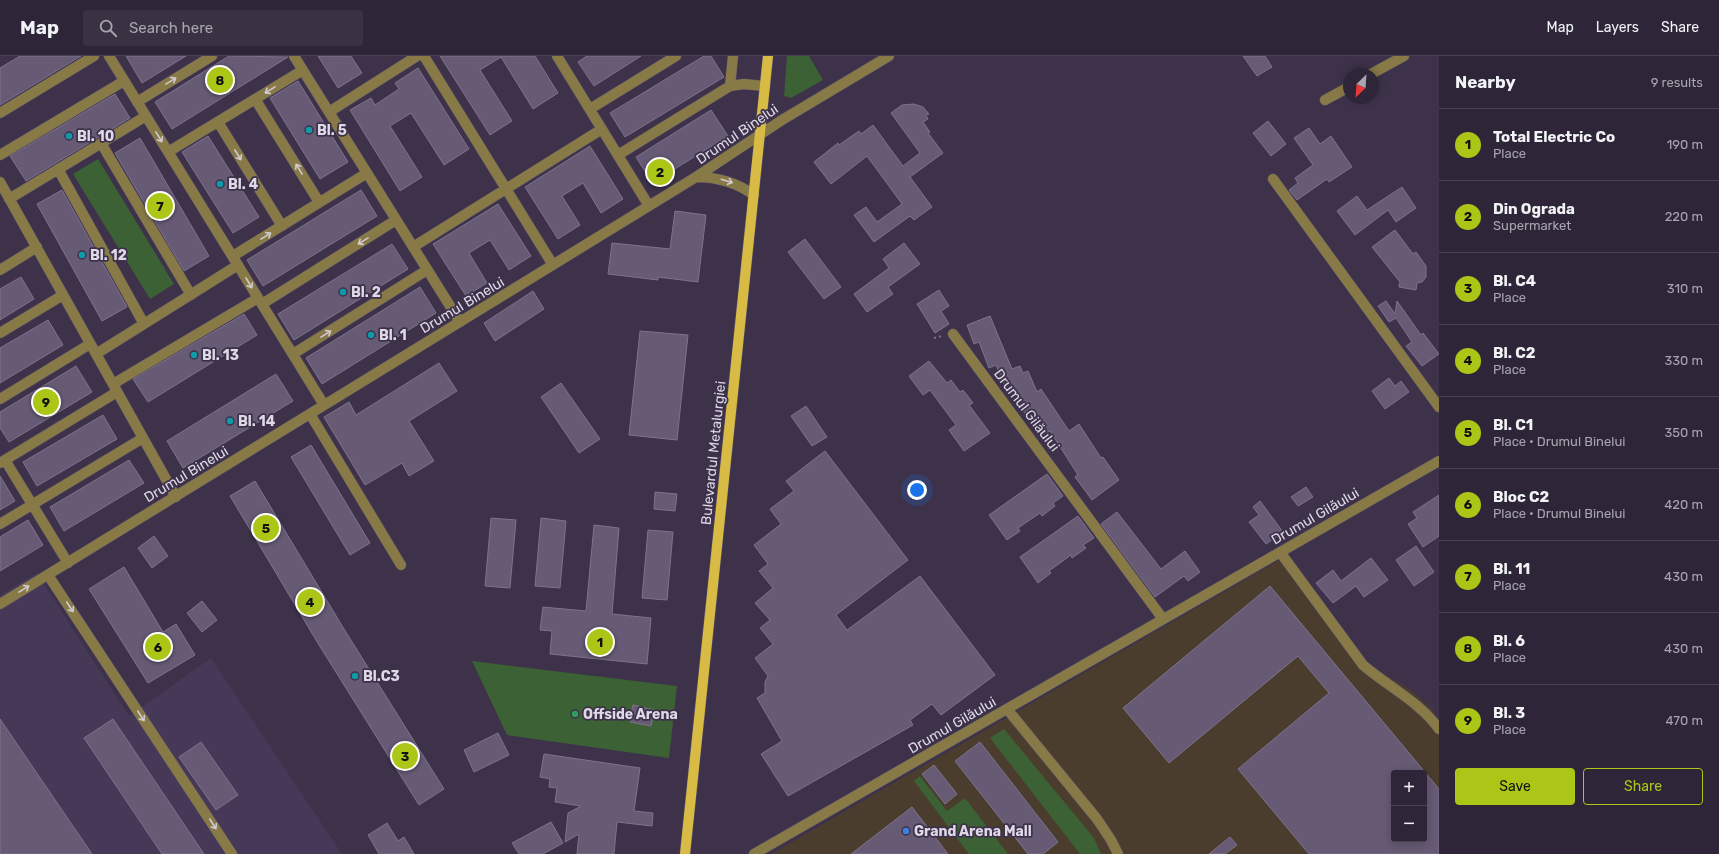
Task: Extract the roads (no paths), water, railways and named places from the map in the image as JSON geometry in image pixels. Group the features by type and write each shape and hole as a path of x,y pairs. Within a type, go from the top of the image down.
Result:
{"main road":[{"name":"Bulevardul Metalurgiei","path":"685,854 768,56"}],"street":[{"path":"0,114 94,56"},
{"path":"138,102 212,56"},
{"path":"294,56 460,322"},
{"path":"329,112 417,56"},
{"path":"424,56 553,265"},
{"path":"558,56 649,206"},
{"path":"730,86 732,56"},
{"name":"Drumul Binelui","path":"0,604 649,206 696,177 760,134 889,56"},
{"path":"1379,70 1404,56"},
{"path":"111,57 124,81 324,405"},
{"path":"590,109 670,57"},
{"path":"168,152 303,70"},
{"path":"0,155 124,81"},
{"path":"618,155 730,86 744,84 765,86"},
{"path":"1325,100 1343,90"},
{"path":"255,99 319,202"},
{"path":"9,198 146,116"},
{"path":"218,122 282,226"},
{"path":"413,247 602,129"},
{"path":"101,143 191,295"},
{"path":"58,169 144,324"},
{"path":"96,354 191,295 282,226 367,173"},
{"path":"696,177 718,178 728,181 742,187 754,195"},
{"path":"1273,179 1439,408"},
{"path":"0,182 176,497"},
{"path":"68,563 32,504 3,462 115,388 396,220"},
{"path":"0,270 37,247"},
{"path":"293,354 427,270"},
{"path":"0,334 63,295"},
{"name":"Drumul Gilăului","path":"953,334 1163,619"},
{"path":"0,399 90,344"},
{"path":"310,414 401,565"},
{"path":"0,524 143,438"},
{"name":"Drumul Gilăului","path":"754,854 1439,461"},
{"path":"1280,552 1363,664 1379,679 1410,701 1434,722 1439,729"},
{"path":"48,575 232,854"},
{"path":"1006,709 1097,819 1111,840 1118,854"}],"place":[{"name":"Bl. 6","path":"220,80"},
{"name":"Bl. 5","path":"309,130"},
{"name":"Bl. 10","path":"69,136"},
{"name":"Din Ograda","path":"660,172"},
{"name":"Bl. 4","path":"220,184"},
{"name":"Bl. 11","path":"160,206"},
{"name":"Bl. 12","path":"82,255"},
{"name":"Bl. 2","path":"343,292"},
{"name":"Bl. 1","path":"371,335"},
{"name":"Bl. 13","path":"194,355"},
{"name":"Bl. 3","path":"46,402"},
{"name":"Bl. 14","path":"230,421"},
{"name":"Bl. C1","path":"266,528"},
{"name":"Bl. C2","path":"310,602"},
{"name":"Total Electric Co","path":"600,642"},
{"name":"Bloc C2","path":"158,647"},
{"name":"Bl.C3","path":"355,676"},
{"name":"Offside Arena","path":"575,714"},
{"name":"Bl. C4","path":"405,756"},
{"name":"Grand Arena Mall","path":"906,831"}]}
